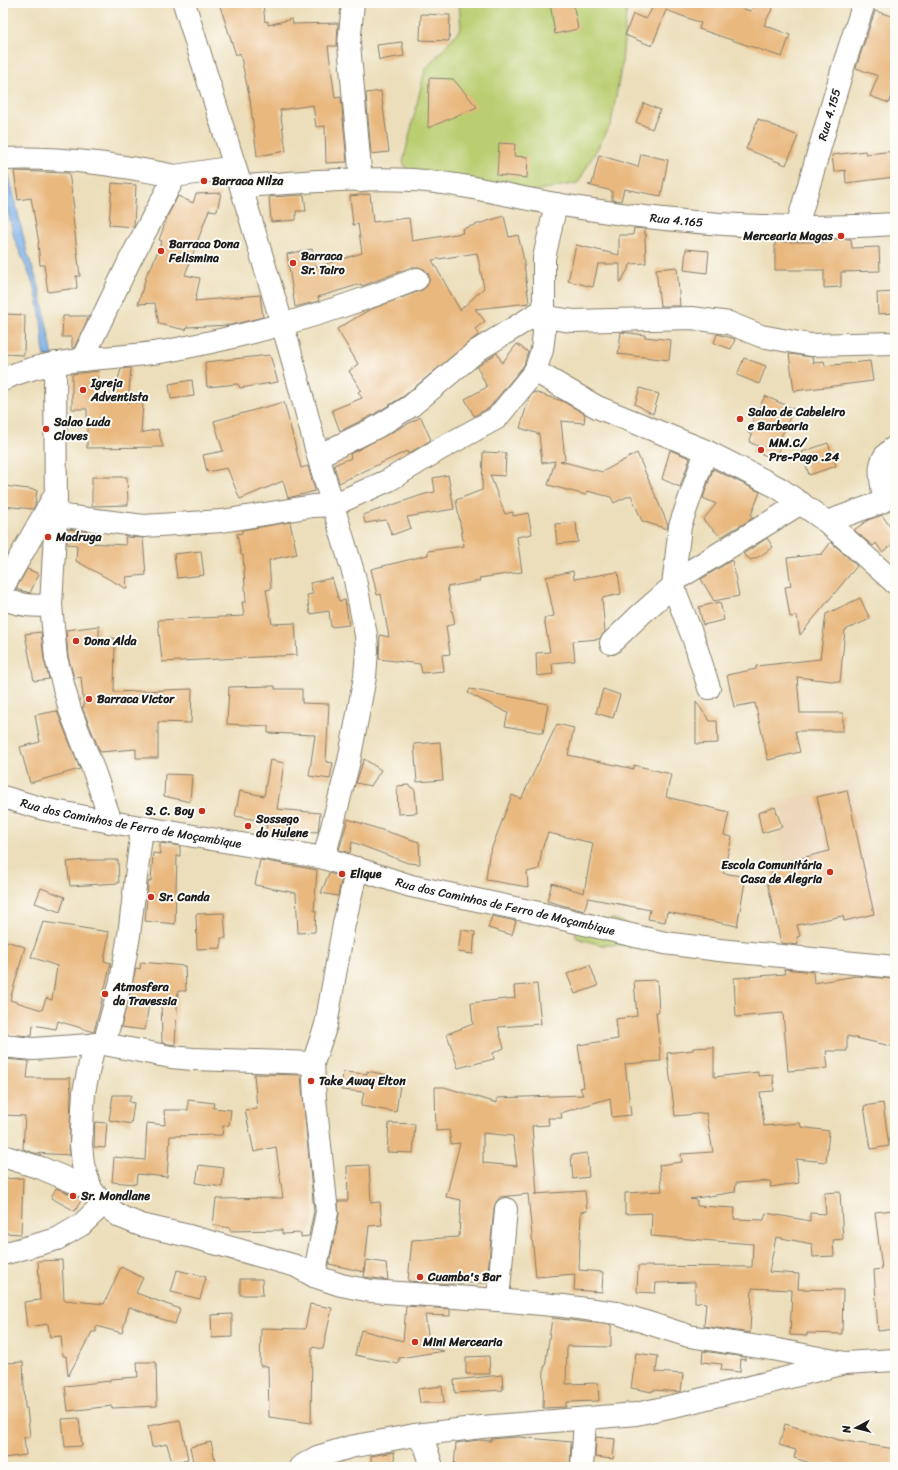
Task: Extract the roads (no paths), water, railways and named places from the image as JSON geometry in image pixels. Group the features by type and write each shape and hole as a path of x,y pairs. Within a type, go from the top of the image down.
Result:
{"street":[{"path":"184,3 282,324 318,456 354,576 367,650 365,677 349,761 324,858"},
{"path":"353,3 349,44 361,180"},
{"name":"Rua 4.155","path":"798,226 844,64 864,3"},
{"name":"Rua 4.165","path":"3,159 60,159 112,164 175,176 238,176 424,181 556,204 664,220 798,226 895,224"},
{"path":"82,360 127,267 175,176"},
{"path":"56,505 144,526 222,521 313,506 333,505 389,480 440,449 497,418 535,371 542,350 544,314 544,258 556,204"},
{"path":"3,380 18,373 55,363 142,355 173,350 282,324 332,311 417,279"},
{"path":"318,456 377,427 411,406 478,350 544,314 573,321 692,318 729,323 761,336 810,345 880,342 895,344"},
{"path":"55,363 56,505 51,605 56,658 62,685 111,822"},
{"path":"535,371 597,407 706,450 779,488 827,522 895,583"},
{"path":"827,522 882,502 884,498 880,468 882,460 895,447"},
{"path":"706,450 680,526 673,586 694,640 709,688"},
{"path":"611,643 673,586 679,578 801,503"},
{"path":"3,587 56,505"},
{"path":"3,598 24,605 51,605"},
{"name":"Rua dos Caminhos de Ferro de Moçambique","path":"3,797 44,809 142,828 324,858 417,888 520,909 665,943 719,950 895,967"},
{"path":"97,1197 83,1164 81,1144 84,1092 121,981 129,934 142,828"},
{"path":"314,1276 327,1212 315,1099 313,1063 326,1025 344,924 358,868"},
{"path":"3,1046 33,1049 99,1044 171,1057 193,1059 313,1063"},
{"path":"3,1156 52,1172 97,1197 121,1217 141,1225 235,1248 296,1266 314,1276 341,1285 371,1291 563,1306 617,1314 689,1336 778,1350 845,1363"},
{"path":"3,1254 57,1239 81,1225 97,1197"},
{"path":"498,1300 506,1209"},
{"path":"300,1467 316,1457 350,1447 415,1435 482,1427 585,1420 636,1414 672,1407 845,1363 895,1360"},
{"path":"582,1467 585,1420"},
{"path":"415,1435 425,1445 432,1467"}],"water":[{"path":"3,163 6,163 27,252 39,287 53,357 44,356 41,318 35,288 14,238 8,212"}],"place":[{"name":"Barraca Nilza","path":"204,181"},
{"name":"Mercearia Magas","path":"841,236"},
{"name":"Barraca Dona Felismina","path":"161,251"},
{"name":"Barraca Sr. Tairo","path":"293,263"},
{"name":"Igreja Adventista","path":"83,390"},
{"name":"Salao de Cabeleiro e Barbearia","path":"740,419"},
{"name":"Salao Luda Cloves","path":"46,429"},
{"name":"MM.C/ Pre-Pago .24","path":"761,450"},
{"name":"Madruga","path":"48,537"},
{"name":"Dona Alda","path":"76,641"},
{"name":"Barraca Victor","path":"89,699"},
{"name":"S. C. Boy","path":"202,811"},
{"name":"Sossego do Hulene","path":"248,826"},
{"name":"Escola Comunitária Casa de Alegria","path":"830,872"},
{"name":"Elique","path":"342,874"},
{"name":"Sr. Canda","path":"151,897"},
{"name":"Atmosfera da Travessia","path":"105,994"},
{"name":"Take Away Elton","path":"311,1081"},
{"name":"Sr. Mondlane","path":"73,1196"},
{"name":"Cuamba's Bar","path":"420,1277"},
{"name":"Mini Mercearia","path":"415,1342"}]}
